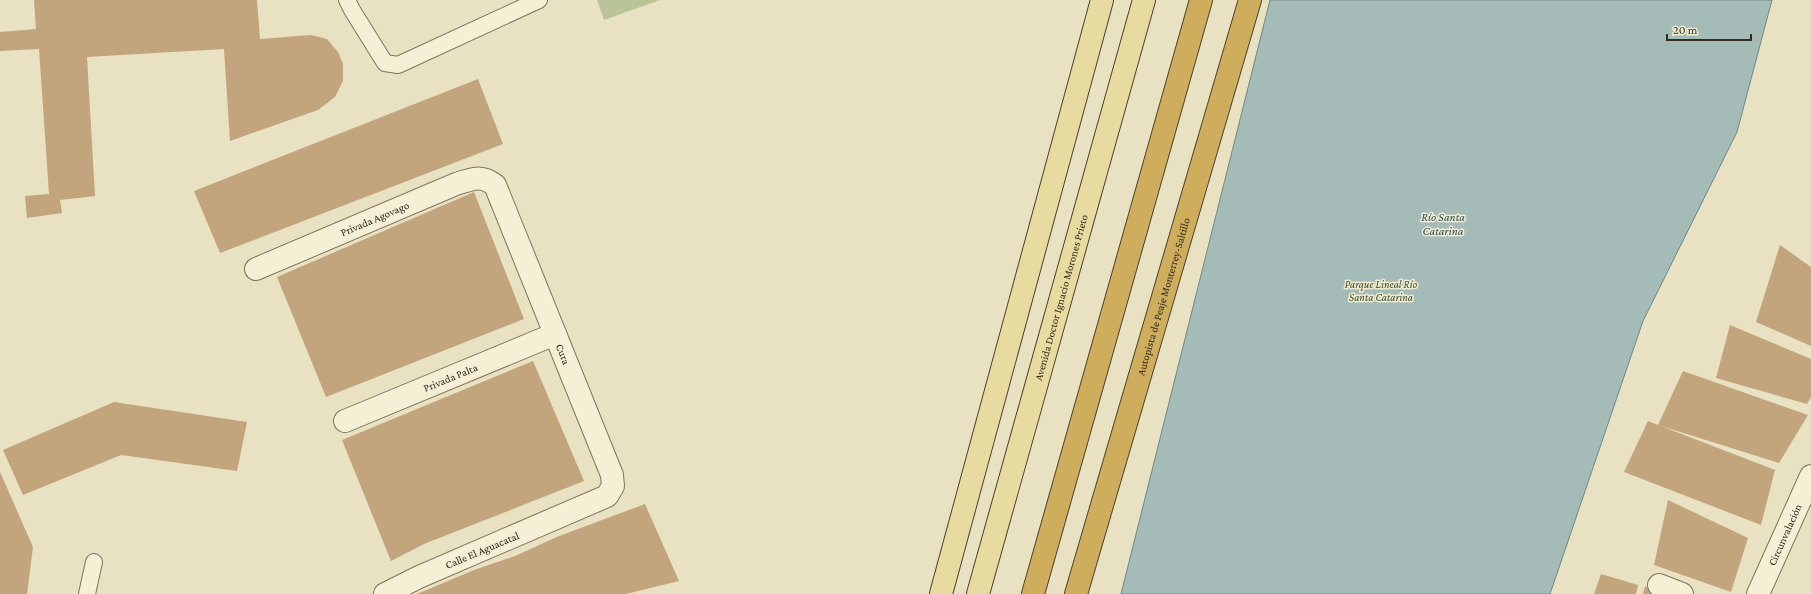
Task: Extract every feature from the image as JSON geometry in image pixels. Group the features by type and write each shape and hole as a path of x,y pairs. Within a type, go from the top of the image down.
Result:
{"highway":[{"path":"1033,594 1201,0"},
{"name":"Autopista de Peaje Monterrey-Saltillo","path":"1076,594 1250,0"}],"main road":[{"path":"941,594 1102,0"},
{"name":"Avenida Doctor Ignacio Morones Prieto","path":"978,594 1144,0"}],"street":[{"name":"Privada Agovago","path":"256,269 456,184 477,177 487,179 495,185"},
{"name":"Cura","path":"495,185 612,475 613,486 607,496 580,508"},
{"name":"Privada Palta","path":"345,421 555,334"},
{"name":"Circunvalación","path":"1758,594 1811,476"},
{"name":"Calle El Aguacatal","path":"385,594 419,577 580,508"},
{"path":"1660,585 1682,594"}],"lane":[{"path":"347,0 385,63 398,65 539,0"},
{"path":"87,594 94,562"}],"green space":[{"path":"597,0 660,0 604,20"}],"water":[{"name":"Río Santa Catarina","path":"1270,0 1772,0 1737,132 1643,321 1550,594 1121,594"}],"building":[{"path":"34,0 257,0 260,39 311,35 327,39 338,52 343,64 343,81 335,97 318,110 230,141 224,49 87,57 95,196 60,200 62,213 27,218 25,196 49,194 39,49 0,51 0,32 36,29"},
{"path":"478,79 503,144 220,253 194,191"},
{"path":"474,192 524,319 326,397 277,277"},
{"path":"1780,245 1811,267 1811,346 1756,322"},
{"path":"1730,325 1811,359 1811,397 1807,404 1716,378"},
{"path":"533,361 584,481 424,544 391,561 342,440"},
{"path":"1683,371 1808,415 1779,463 1658,425"},
{"path":"114,402 247,422 237,471 121,455 23,495 3,450"},
{"path":"1648,421 1775,470 1761,525 1624,472"},
{"path":"0,472 33,547 27,594 0,594"},
{"path":"1668,500 1748,538 1731,592 1654,565"},
{"path":"645,504 679,581 626,594 417,594 474,570 515,556 559,536"},
{"path":"1601,574 1638,585 1636,594 1594,594"},
{"path":"1645,586 1655,594 1643,594"}],"park label":[{"name":"Parque Lineal Río Santa Catarina","path":"1381,290"}]}
